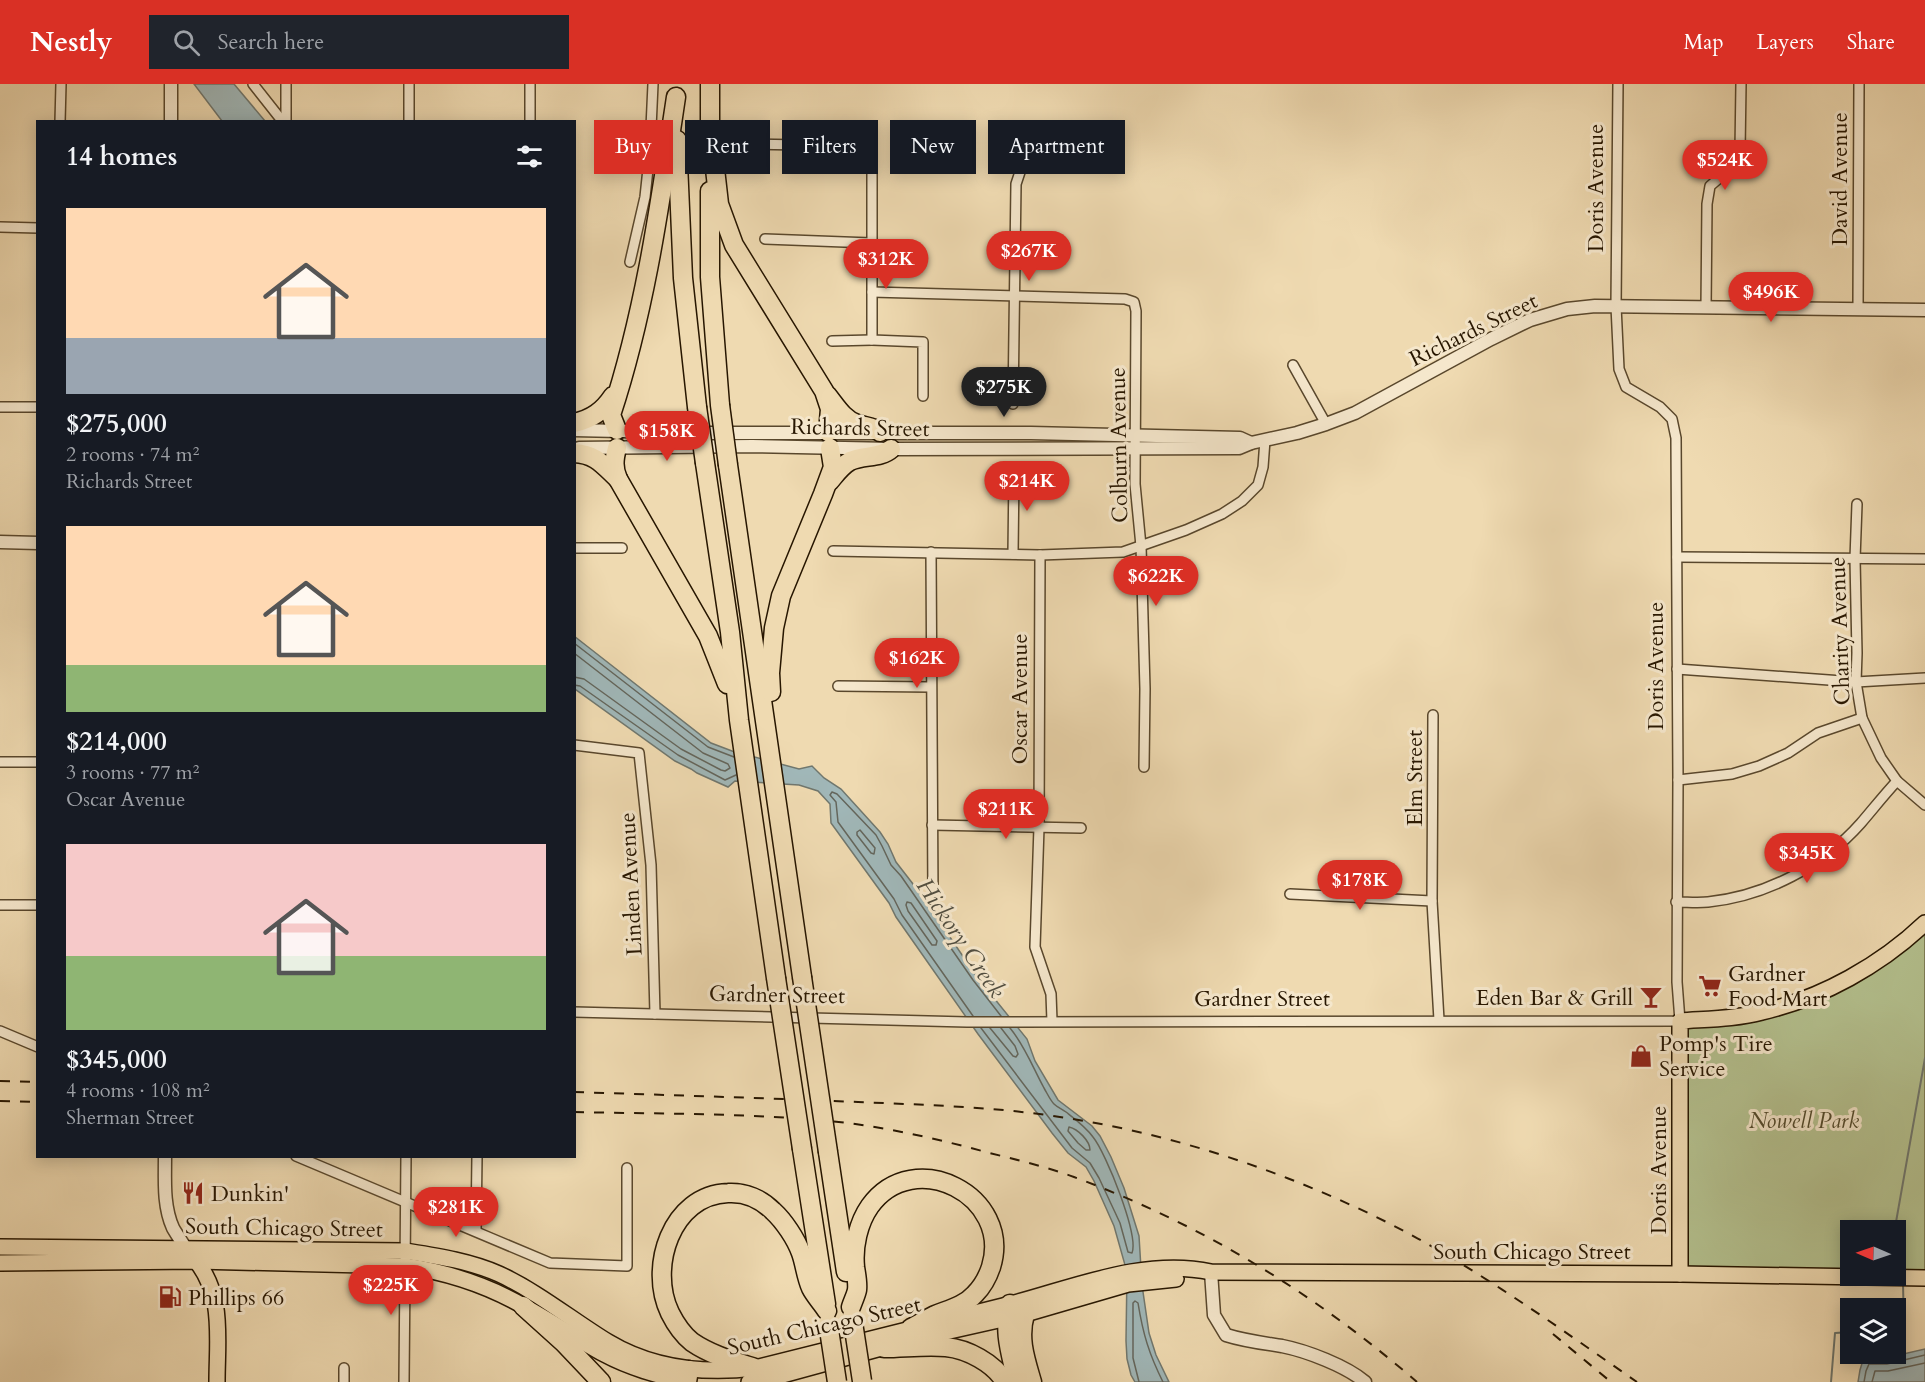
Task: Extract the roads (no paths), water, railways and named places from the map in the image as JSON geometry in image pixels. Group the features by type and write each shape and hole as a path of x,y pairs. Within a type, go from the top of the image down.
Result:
{"highway":[{"path":"710,84 710,120"},
{"path":"676,90 655,236 622,381 611,415 617,439 615,471 708,636 722,666 739,720"},
{"path":"676,90 683,279 696,407 730,632 739,720 776,978 837,1382"},
{"path":"710,174 710,277 720,405 862,1382"},
{"path":"716,174 719,204 734,245 824,391 845,417 857,424 878,429 880,432"},
{"path":"576,422 590,419 605,407 622,381"},
{"path":"767,727 772,710 770,673 774,628 781,596 833,467 829,440 830,409 824,391"},
{"path":"826,486 849,462 881,454 891,449"},
{"path":"576,453 587,454 595,458 618,478"},
{"path":"851,1312 858,1288 855,1246 860,1225 870,1206 885,1192 903,1181 924,1178 944,1181 975,1200 987,1217 993,1234 994,1257 988,1275 976,1294 958,1307 935,1315 911,1328"},
{"path":"752,1375 690,1341 675,1324 666,1305 661,1284 661,1262 666,1242 678,1221 692,1206 708,1196 739,1193 754,1197 773,1210 801,1251 811,1287 827,1317"},
{"path":"523,1306 564,1343 601,1382"},
{"path":"1014,1312 1006,1335 1017,1382"},
{"path":"1014,1312 1022,1324 1021,1343 1032,1382"},
{"path":"884,1348 945,1347 965,1352 987,1364 1005,1382"}],"main road":[{"name":"Gardner Street","path":"1680,1022 1762,1012 1803,999 1846,980 1881,958 1925,923"},
{"name":"Doris Avenue","path":"1680,1022 1680,1274"},
{"name":"South Chicago Street","path":"0,1247 186,1249 465,1263 498,1274 611,1344 687,1378"},
{"path":"186,1249 209,1279 216,1302 217,1382"},
{"name":"South Chicago Street","path":"0,1263 405,1259 491,1290 523,1306 605,1355 643,1371 687,1378 726,1372 752,1375 911,1328 1014,1312"},
{"name":"South Chicago Street","path":"752,1375 757,1382 1014,1312 1098,1286 1128,1284 1195,1269 1211,1272 1680,1274 1918,1278"}],"street":[{"path":"60,120 61,84"},
{"path":"171,84 171,120"},
{"path":"253,84 282,120"},
{"path":"284,120 286,84"},
{"path":"409,84 409,120"},
{"path":"530,84 530,120"},
{"path":"630,262 645,197 653,84"},
{"name":"Doris Avenue","path":"1618,84 1616,306 1619,369 1626,387 1660,407 1672,419 1676,438 1678,780 1676,902 1680,1022"},
{"path":"1706,308 1707,204 1710,186 1731,168 1740,151 1741,84"},
{"name":"David Avenue","path":"1858,309 1859,84"},
{"path":"770,145 852,146 864,150 872,164 872,340"},
{"path":"1013,404 1016,184 1019,174"},
{"path":"0,227 36,228"},
{"path":"765,239 871,243"},
{"path":"873,292 1016,297"},
{"name":"Colburn Avenue","path":"1016,297 1125,299 1134,302 1136,310 1135,484 1141,546 1145,689 1144,766"},
{"name":"Richards Street","path":"576,430 617,439 752,446 829,440 880,432 1239,448 1326,424 1355,413 1530,320 1567,309 1616,306 1925,310"},
{"path":"832,341 923,342 923,396"},
{"path":"1293,365 1326,424"},
{"path":"0,407 36,407"},
{"name":"Richards Street","path":"576,448 617,439 711,432 829,440 891,449 1136,442"},
{"path":"833,551 1040,555 1123,552 1186,530 1222,514 1242,501 1258,485 1263,467 1265,440"},
{"path":"1013,554 1014,470"},
{"name":"Charity Avenue","path":"1857,504 1856,682 1862,718 1881,758 1897,781 1925,806"},
{"path":"0,542 36,543"},
{"path":"576,548 621,548"},
{"path":"931,552 933,897"},
{"name":"Oscar Avenue","path":"1040,555 1039,827 1035,947 1051,994 1052,1021"},
{"path":"1677,557 1925,559"},
{"path":"1677,669 1856,682 1925,678"},
{"path":"838,686 931,687"},
{"name":"Elm Street","path":"1433,715 1432,901 1439,1020"},
{"path":"1678,780 1732,774 1759,766 1788,753 1818,733 1862,718"},
{"name":"Linden Avenue","path":"576,745 639,753 651,865 655,1014"},
{"path":"0,762 36,762"},
{"path":"1676,902 1708,902 1740,896 1804,870 1831,851 1860,824 1897,781"},
{"path":"932,825 1081,828"},
{"path":"1290,894 1432,901"},
{"path":"0,905 36,905"},
{"name":"Gardner Street","path":"576,1012 967,1022 1439,1020 1680,1022"},
{"path":"0,1031 36,1046"},
{"path":"165,1158 167,1210 173,1229 186,1249"},
{"path":"301,1158 550,1263 627,1266 627,1168"},
{"path":"404,1382 406,1158"},
{"path":"476,1231 477,1158"},
{"path":"1211,1272 1214,1316 1226,1335 1246,1341 1285,1347 1324,1360 1358,1376 1365,1382"},
{"path":"344,1368 344,1382"}],"water":[{"path":"194,84 234,84 264,120 221,120"},
{"path":"576,638 711,743 799,769 812,766 824,778 841,789 880,832 896,862 977,977 1027,1039 1035,1061 1058,1100 1092,1126 1100,1136 1124,1188 1139,1236 1142,1285 1149,1333 1156,1355 1169,1382 1135,1382 1131,1375 1126,1341 1127,1272 1114,1226 1086,1167 1068,1153 978,1034 896,917 889,903 831,823 830,804 818,791 799,785 735,781 728,787 675,761 576,690"},
{"path":"1925,1349 1925,1382 1858,1382 1862,1364 1906,1364 1906,1353"}],"waterway":[{"path":"1896,1220 1925,1058"},
{"path":"1903,1286 1903,1298"},
{"path":"1831,1382 1835,1333 1840,1333"}],"railway":[{"path":"0,1081 36,1082"},
{"path":"576,1092 992,1109 1073,1119 1181,1143 1285,1177 1391,1224 1464,1265 1637,1382"},
{"path":"0,1101 36,1102"},
{"path":"576,1112 746,1116 848,1123 932,1138 1063,1173 1168,1217 1255,1264 1338,1319 1417,1382"},
{"path":"1553,1334 1611,1382"}],"place":[{"name":"Gardner Food Mart","path":"1710,986"},
{"name":"Eden Bar & Grill","path":"1651,997"},
{"name":"Pomp's Tire Service","path":"1641,1056"},
{"name":"Dunkin'","path":"193,1193"},
{"name":"Phillips 66","path":"170,1297"}],"water label":[{"name":"Hickory Creek","path":"961,938"}],"park label":[{"name":"Nowell Park","path":"1804,1120"}]}
